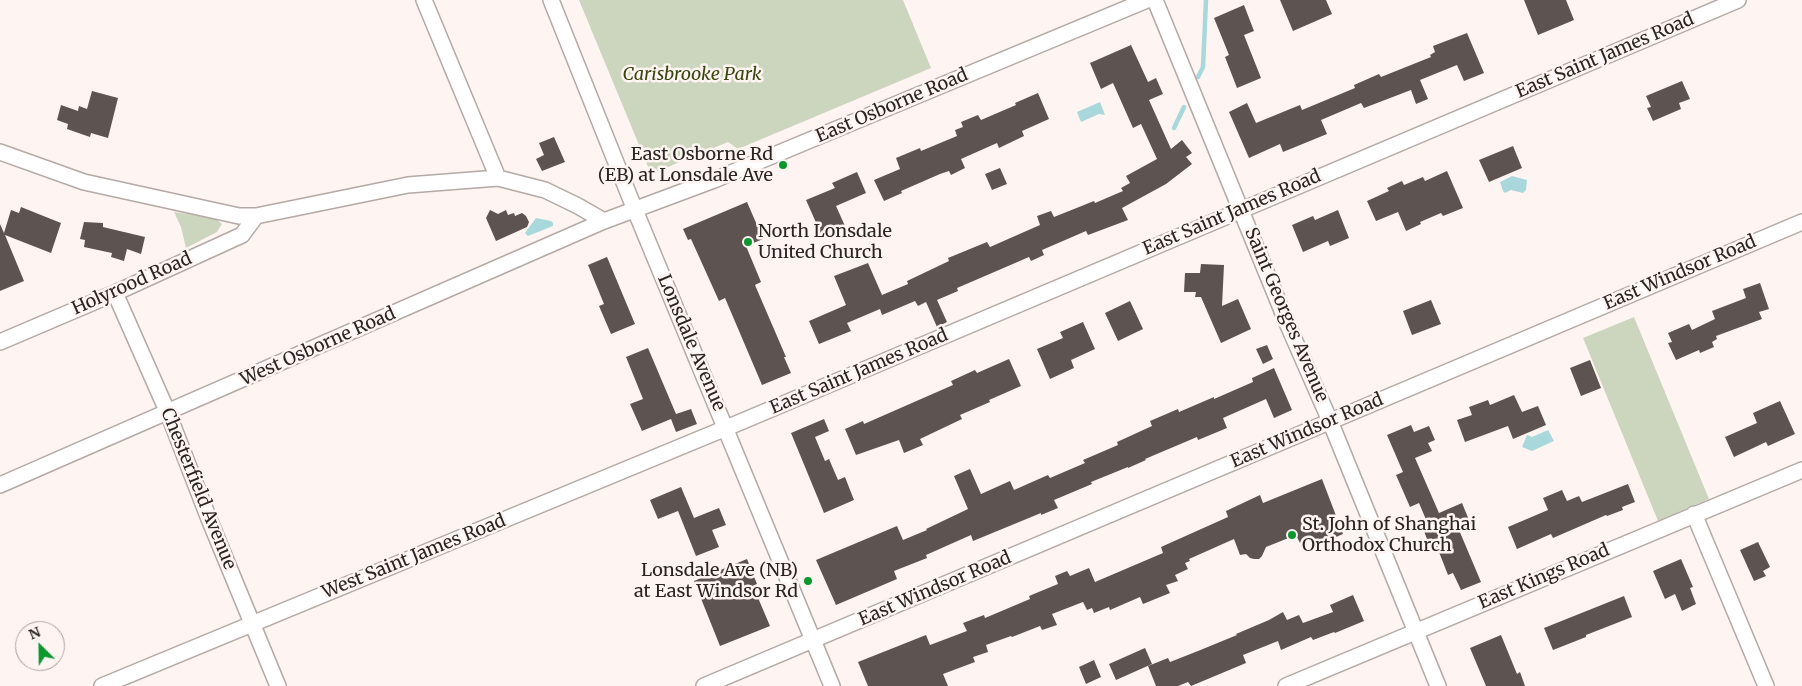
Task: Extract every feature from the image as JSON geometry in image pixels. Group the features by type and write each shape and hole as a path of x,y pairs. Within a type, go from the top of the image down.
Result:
{"street":[{"path":"424,0 498,178"},
{"name":"Lonsdale Avenue","path":"551,0 635,210 832,686"},
{"name":"East Osborne Road","path":"635,210 732,172 1147,0"},
{"name":"Saint Georges Avenue","path":"1155,0 1438,686"},
{"name":"East Saint James Road","path":"726,428 1738,0"},
{"path":"0,152 84,182 239,216 256,216 408,185 498,178 545,190 578,206 604,222"},
{"name":"West Osborne Road","path":"0,485 635,210"},
{"name":"Holyrood Road","path":"0,342 115,293 242,235 256,216"},
{"name":"East Windsor Road","path":"704,686 1802,222"},
{"name":"Chesterfield Avenue","path":"115,293 168,413 209,519 278,686"},
{"name":"West Saint James Road","path":"102,686 726,428"},
{"name":"East Kings Road","path":"1286,686 1802,470"},
{"path":"1694,514 1766,686"}],"green space":[{"name":"Carisbrooke Park","path":"579,0 903,0 931,68 738,149 728,142 651,174"},
{"path":"174,212 215,218 222,224 217,232 186,248 181,227"},
{"path":"1634,317 1709,499 1658,521 1583,338"}],"water":[{"path":"1100,102 1105,115 1099,114 1081,122 1077,112"},
{"path":"1512,176 1527,180 1526,190 1523,193 1511,190 1505,193 1503,191 1500,182"},
{"path":"536,218 551,221 553,226 528,236 525,233"},
{"path":"1548,430 1554,441 1532,451 1522,447 1527,435 1532,437"}],"building":[{"path":"1280,0 1326,0 1332,14 1293,31"},
{"path":"1524,0 1566,0 1574,20 1538,35"},
{"path":"1244,5 1254,31 1244,35 1261,78 1237,88 1225,57 1229,55 1214,18"},
{"path":"1467,33 1484,73 1464,81 1457,65 1420,80 1428,99 1416,104 1411,90 1364,108 1361,103 1321,120 1327,134 1283,152 1280,144 1249,158 1229,112 1247,103 1256,123 1300,105 1302,110 1355,88 1354,85 1379,74 1381,77 1431,57 1430,55 1435,52 1433,46"},
{"path":"1131,45 1148,82 1156,78 1163,94 1149,100 1171,149 1182,140 1192,153 1186,157 1192,164 1166,184 1122,208 1128,220 1088,235 1086,231 1042,250 1044,255 1031,261 1029,257 957,288 958,291 937,300 947,322 937,327 926,302 918,306 915,301 882,315 880,309 847,323 851,331 819,344 809,321 846,305 834,276 868,263 882,295 908,284 907,281 949,261 948,258 987,242 990,247 1040,225 1037,216 1051,211 1054,217 1123,191 1121,188 1130,183 1126,176 1157,159 1141,124 1133,128 1113,83 1101,89 1090,63"},
{"path":"1682,81 1690,99 1679,103 1681,109 1653,121 1647,108 1651,107 1646,96"},
{"path":"92,91 118,98 108,138 91,133 90,137 67,129 68,124 57,120 61,105 78,111 79,106 87,109"},
{"path":"1038,93 1049,119 1022,131 1024,136 999,148 997,143 961,159 965,168 951,175 949,171 940,174 901,191 902,193 884,201 874,180 900,169 896,158 920,148 921,151 957,136 955,130 963,127 961,122 978,115 981,120"},
{"path":"554,137 565,162 542,171 536,159 544,155 539,143"},
{"path":"1513,146 1522,168 1489,182 1479,160"},
{"path":"1000,168 1007,184 992,190 985,174"},
{"path":"1447,171 1463,208 1443,216 1441,213 1420,222 1421,224 1406,231 1398,212 1376,221 1367,201 1389,191 1387,188 1402,181 1404,185 1423,177 1425,181"},
{"path":"857,172 866,193 836,206 845,226 822,236 806,200 835,188 832,183"},
{"path":"747,202 763,239 746,246 761,282 755,285 791,373 762,385 725,298 719,301 691,239 688,240 683,229"},
{"path":"21,207 61,223 51,253 5,235 24,281 0,291 0,224 4,233 11,210 19,213"},
{"path":"490,210 498,214 506,210 508,215 514,213 515,216 522,213 529,222 527,227 496,241 486,218"},
{"path":"1338,210 1349,238 1330,246 1328,241 1303,252 1292,225 1313,216 1315,220"},
{"path":"84,222 103,223 103,227 145,237 141,254 127,249 124,261 111,257 112,253 84,247 85,240 80,239"},
{"path":"607,257 635,324 611,334 599,306 604,304 588,265"},
{"path":"1201,264 1224,265 1222,306 1238,299 1251,329 1221,343 1201,297 1195,297 1196,292 1184,292 1185,273 1200,273"},
{"path":"1760,283 1769,309 1759,312 1762,319 1716,336 1717,339 1712,342 1714,347 1700,353 1699,350 1676,360 1668,343 1672,342 1668,333 1689,324 1692,330 1715,319 1712,311 1746,298 1743,289"},
{"path":"1431,300 1441,324 1412,335 1403,311"},
{"path":"1130,301 1143,329 1118,341 1105,313"},
{"path":"1083,322 1095,349 1071,360 1074,368 1050,379 1037,349 1063,338 1060,332"},
{"path":"1267,345 1273,359 1263,364 1256,349"},
{"path":"648,348 676,414 691,409 697,424 676,432 671,419 642,431 630,404 643,399 626,357"},
{"path":"1009,359 1021,386 960,415 962,419 920,439 923,445 904,453 899,440 856,455 845,429 863,421 864,424 953,385 951,381 975,370 977,373"},
{"path":"1590,360 1601,388 1581,396 1570,368"},
{"path":"1274,368 1292,410 1274,418 1266,399 1223,418 1227,428 1198,440 1197,437 1128,468 1091,482 1092,484 1054,500 1058,508 973,541 971,535 926,555 927,558 894,571 897,579 836,605 816,560 897,526 903,540 968,509 954,476 970,469 981,494 1010,481 1014,490 1048,475 1050,478 1085,463 1083,460 1118,445 1117,442 1152,426 1150,421 1178,409 1179,412 1214,397 1214,399 1253,382 1252,378"},
{"path":"1514,395 1522,412 1538,406 1546,425 1513,439 1508,426 1465,442 1457,420 1472,415 1469,407 1488,400 1490,405"},
{"path":"1780,401 1795,434 1768,446 1766,442 1734,457 1725,437 1757,423 1753,413"},
{"path":"824,419 829,431 815,437 825,461 829,459 838,480 845,477 854,500 824,513 791,433"},
{"path":"1411,425 1414,432 1429,426 1435,440 1428,443 1432,451 1415,458 1439,513 1462,503 1471,525 1459,530 1481,582 1461,590 1453,573 1448,575 1437,547 1431,550 1424,531 1430,529 1419,503 1410,507 1396,475 1403,472 1387,435"},
{"path":"1322,479 1343,534 1313,547 1309,538 1300,543 1296,535 1266,547 1259,559 1250,558 1246,554 1240,555 1234,539 1189,559 1190,561 1185,563 1188,569 1175,575 1178,581 1166,585 1170,593 1143,604 1140,597 1110,610 1109,607 1094,613 1092,608 1087,610 1083,602 1052,614 1057,625 1042,630 1040,626 986,645 988,652 973,657 975,662 943,674 948,686 868,686 858,662 926,635 930,645 967,631 963,623 984,615 985,618 1030,599 1029,596 1058,584 1055,576 1067,571 1070,576 1089,568 1095,582 1163,553 1161,547 1228,517 1226,511 1260,495 1263,503"},
{"path":"1628,484 1635,502 1622,507 1623,510 1606,515 1553,538 1551,534 1517,549 1508,527 1548,510 1543,498 1562,490 1567,501 1579,496 1582,502"},
{"path":"681,487 694,518 719,508 726,525 712,530 719,547 696,556 678,511 658,519 650,500"},
{"path":"1758,542 1770,567 1763,571 1766,576 1754,581 1740,550"},
{"path":"747,559 757,584 753,586 770,626 720,646 694,581"},
{"path":"1681,559 1693,587 1690,588 1696,604 1682,611 1675,594 1665,599 1653,571"},
{"path":"1353,595 1364,621 1313,640 1311,637 1281,650 1278,641 1243,655 1246,663 1191,686 1188,682 1178,686 1156,686 1148,666 1168,658 1170,662 1198,651 1237,635 1283,612 1287,620 1299,615 1303,623 1333,612 1330,605"},
{"path":"1624,596 1632,617 1553,650 1544,628"},
{"path":"1501,635 1517,674 1520,672 1525,686 1486,686 1470,648"},
{"path":"1145,648 1152,664 1116,680 1109,664"},
{"path":"1094,660 1101,677 1086,684 1079,667"}],"waterway":[{"path":"1198,77 1203,67 1206,0"},
{"path":"1174,128 1184,107"}],"place":[{"name":"East Osborne Rd (EB) at Lonsdale Ave","path":"783,165"},
{"name":"North Lonsdale United Church","path":"748,242"},
{"name":"St. John of Shanghai Orthodox Church","path":"1292,535"},
{"name":"Lonsdale Ave (NB) at East Windsor Rd","path":"808,581"}]}
